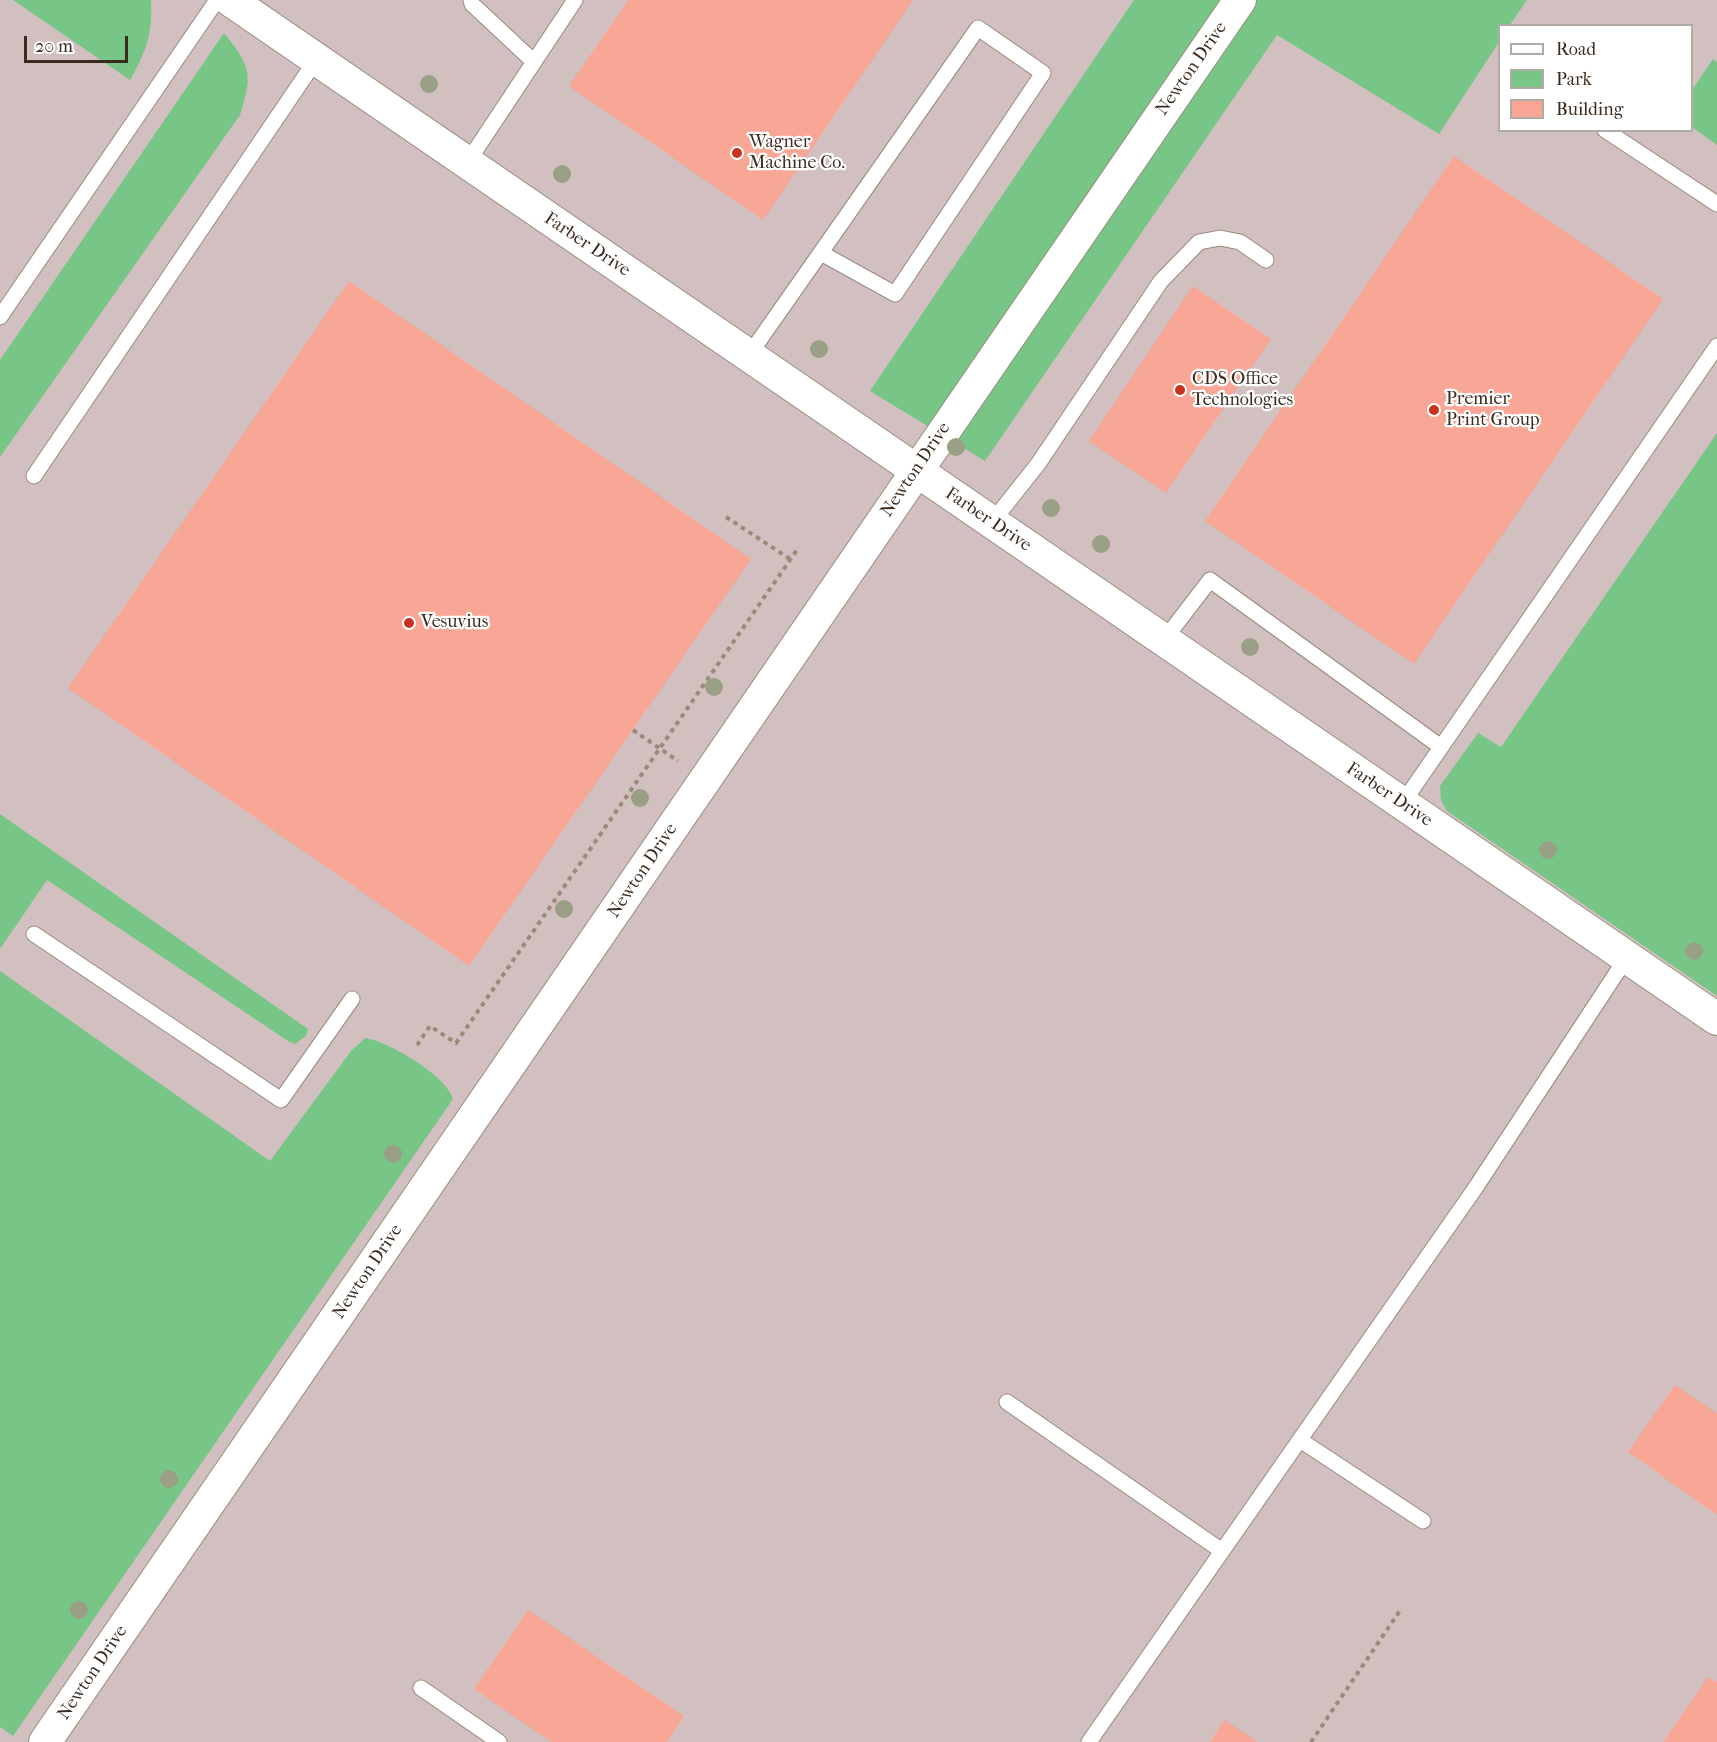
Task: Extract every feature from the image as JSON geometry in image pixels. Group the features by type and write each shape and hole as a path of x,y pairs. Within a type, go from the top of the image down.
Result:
{"street":[{"name":"Farber Drive","path":"230,0 1717,1020"},
{"name":"Newton Drive","path":"45,1742 1240,0"}],"lane":[{"path":"0,317 217,0"},
{"path":"471,0 472,4 534,62"},
{"path":"467,163 575,0"},
{"path":"749,356 821,252 978,28 1043,73 895,294 821,252"},
{"path":"34,476 316,60"},
{"path":"1608,132 1717,204"},
{"path":"992,522 1038,464 1161,281 1199,242 1220,238 1240,242 1266,260"},
{"path":"1402,804 1717,346"},
{"path":"1164,640 1210,580 1441,747"},
{"path":"34,934 281,1100 352,999"},
{"path":"1089,1742 1476,1186 1627,957"},
{"path":"1007,1402 1222,1551"},
{"path":"1300,1440 1423,1521"},
{"path":"421,1688 499,1742"}],"path":[{"path":"726,517 790,559"},
{"path":"417,1045 430,1026 456,1043 799,547"},
{"path":"633,730 706,780"},
{"path":"1311,1742 1401,1609"}],"shaded area":[{"path":"0,0 1717,0 1717,1742 0,1742"}],"green space":[{"path":"13,0 151,0 151,22 147,42 130,80"},
{"path":"1134,0 1527,0 1511,24 1498,24 1498,44 1439,134 1277,35 985,461 870,391"},
{"path":"224,33 240,54 247,71 247,90 240,115 0,457 0,360"},
{"path":"1713,59 1717,62 1717,145 1693,128 1693,89"},
{"path":"1717,433 1717,996 1447,811 1441,800 1440,786 1478,733 1501,747"},
{"path":"0,814 308,1029 306,1036 295,1044 288,1041 47,880 0,949"},
{"path":"0,971 270,1161 351,1051 365,1038 388,1046 429,1070 440,1080 453,1099 13,1736 0,1727"}],"building":[{"name":"Wagner Machine Co.","path":"628,0 913,0 763,220 569,86"},
{"name":"Premier Print Group","path":"1454,156 1663,299 1414,664 1205,521"},
{"name":"Vesuvius","path":"349,281 751,559 469,966 68,688"},
{"name":"CDS Office Technologies","path":"1193,286 1271,339 1166,493 1089,441"},
{"path":"1675,1385 1717,1414 1717,1515 1628,1452"},
{"path":"528,1610 684,1716 667,1742 552,1742 474,1689"},
{"path":"1708,1677 1717,1682 1717,1742 1663,1742"},
{"path":"1224,1720 1258,1742 1210,1742"}],"place":[{"name":"Wagner Machine Co.","path":"737,153"},
{"name":"CDS Office Technologies","path":"1180,390"},
{"name":"Premier Print Group","path":"1434,410"},
{"name":"Vesuvius","path":"409,623"}]}
